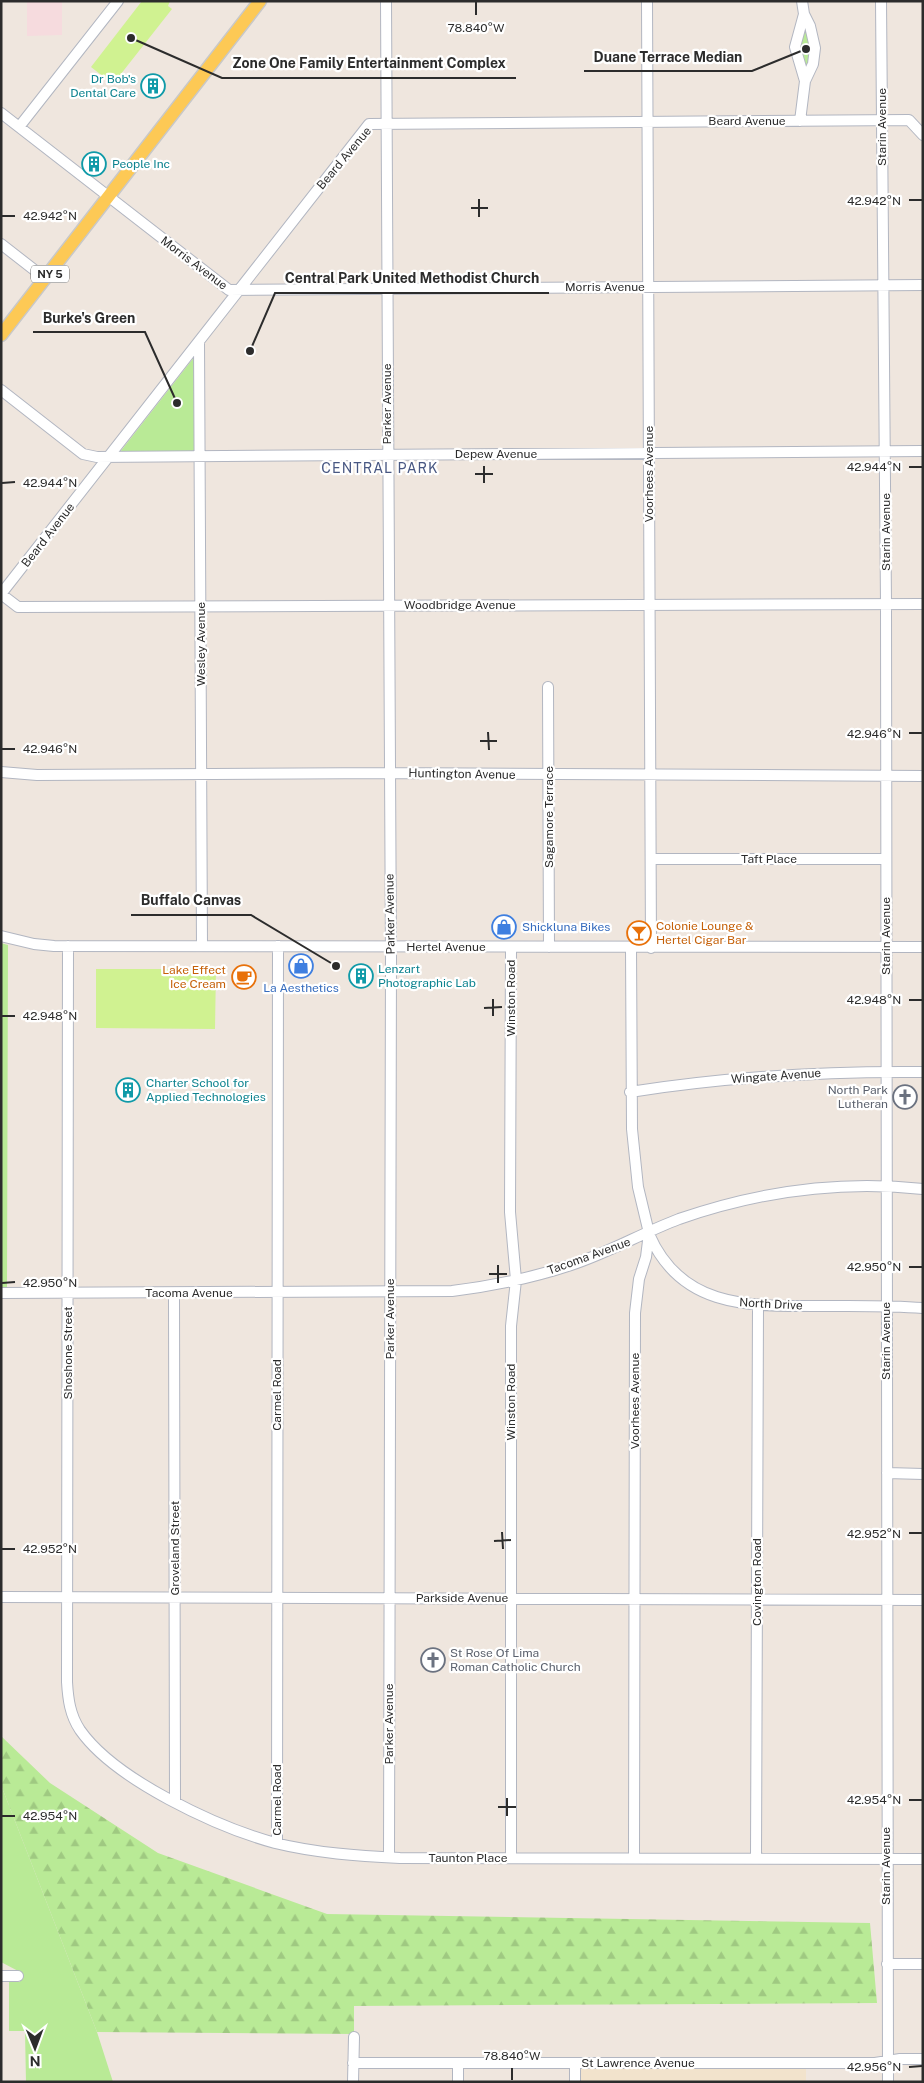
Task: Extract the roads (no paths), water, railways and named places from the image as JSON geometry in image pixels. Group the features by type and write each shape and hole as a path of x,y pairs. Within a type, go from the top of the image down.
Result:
{"main road":[{"name":"NY 5","path":"1,335 260,1"}],"street":[{"path":"19,127 118,1"},
{"name":"Parker Avenue","path":"386,1 390,947 389,1857"},
{"name":"Voorhees Avenue","path":"646,1 652,948"},
{"path":"800,121 805,81 812,64 815,48 810,26 804,14 802,1"},
{"name":"Starin Avenue","path":"881,1 886,604 886,1859 888,2082"},
{"path":"804,14 796,47 805,81"},
{"name":"Morris Avenue","path":"1,113 229,290 923,285"},
{"name":"Beard Avenue","path":"1,594 370,124 909,120 923,135"},
{"path":"1,244 46,279"},
{"name":"Wesley Avenue","path":"199,341 202,946"},
{"name":"Depew Avenue","path":"1,390 83,454 109,457 923,451"},
{"name":"Woodbridge Avenue","path":"1,594 18,607 923,604"},
{"name":"Sagamore Terrace","path":"548,687 549,947"},
{"name":"Huntington Avenue","path":"1,772 37,775 388,773 650,776 923,776"},
{"name":"Taft Place","path":"651,859 886,859"},
{"name":"Hertel Avenue","path":"1,936 34,944 68,946 923,947"},
{"name":"Shoshone Street","path":"68,946 68,1701"},
{"name":"Carmel Road","path":"277,1843 278,946"},
{"name":"Winston Road","path":"511,947 510,1212 516,1280 511,1326 511,1858"},
{"name":"Voorhees Avenue","path":"630,948 630,1092 634,1164 649,1233 646,1258 639,1279 635,1313 634,1858"},
{"name":"Wingate Avenue","path":"630,1092 761,1076 923,1072"},
{"name":"Tacoma Avenue","path":"1,1293 174,1294 452,1291 491,1286 572,1265 678,1220 723,1206 817,1188 886,1186 923,1189"},
{"name":"North Drive","path":"649,1233 658,1255 690,1285 726,1301 758,1306 886,1306 923,1308"},
{"name":"Groveland Street","path":"174,1294 175,1802"},
{"name":"Covington Road","path":"756,1858 758,1306"},
{"path":"887,1473 923,1474"},
{"name":"Parkside Avenue","path":"1,1597 923,1600"},
{"name":"Taunton Place","path":"68,1701 79,1728 97,1749 134,1778 175,1802 228,1828 277,1843 330,1853 389,1857 923,1859"},
{"path":"887,1964 923,1964"},
{"path":"1,1976 18,1976"},
{"path":"353,2082 354,2037"},
{"name":"St Lawrence Avenue","path":"353,2062 875,2063 888,2060 923,2059"},
{"path":"458,2063 458,2082"},
{"path":"575,2063 575,2082"}],"place":[{"name":"Zone One Family Entertainment Complex","path":"131,38"},
{"name":"Duane Terrace Median","path":"806,49"},
{"name":"Dr Bob's Dental Care","path":"153,86"},
{"name":"People Inc","path":"94,164"},
{"name":"Central Park United Methodist Church","path":"250,351"},
{"name":"Burke's Green","path":"177,403"},
{"name":"Shickluna Bikes","path":"504,927"},
{"name":"Colonie Lounge & Hertel Cigar Bar","path":"639,933"},
{"name":"La Aesthetics","path":"301,966"},
{"name":"Buffalo Canvas","path":"336,966"},
{"name":"Lenzart Photographic Lab","path":"361,976"},
{"name":"Lake Effect Ice Cream","path":"244,977"},
{"name":"Charter School for Applied Technologies","path":"128,1090"},
{"name":"North Park Lutheran","path":"905,1097"},
{"name":"St Rose Of Lima Roman Catholic Church","path":"433,1660"}],"district":[{"name":"CENTRAL PARK","path":"380,468"}]}
